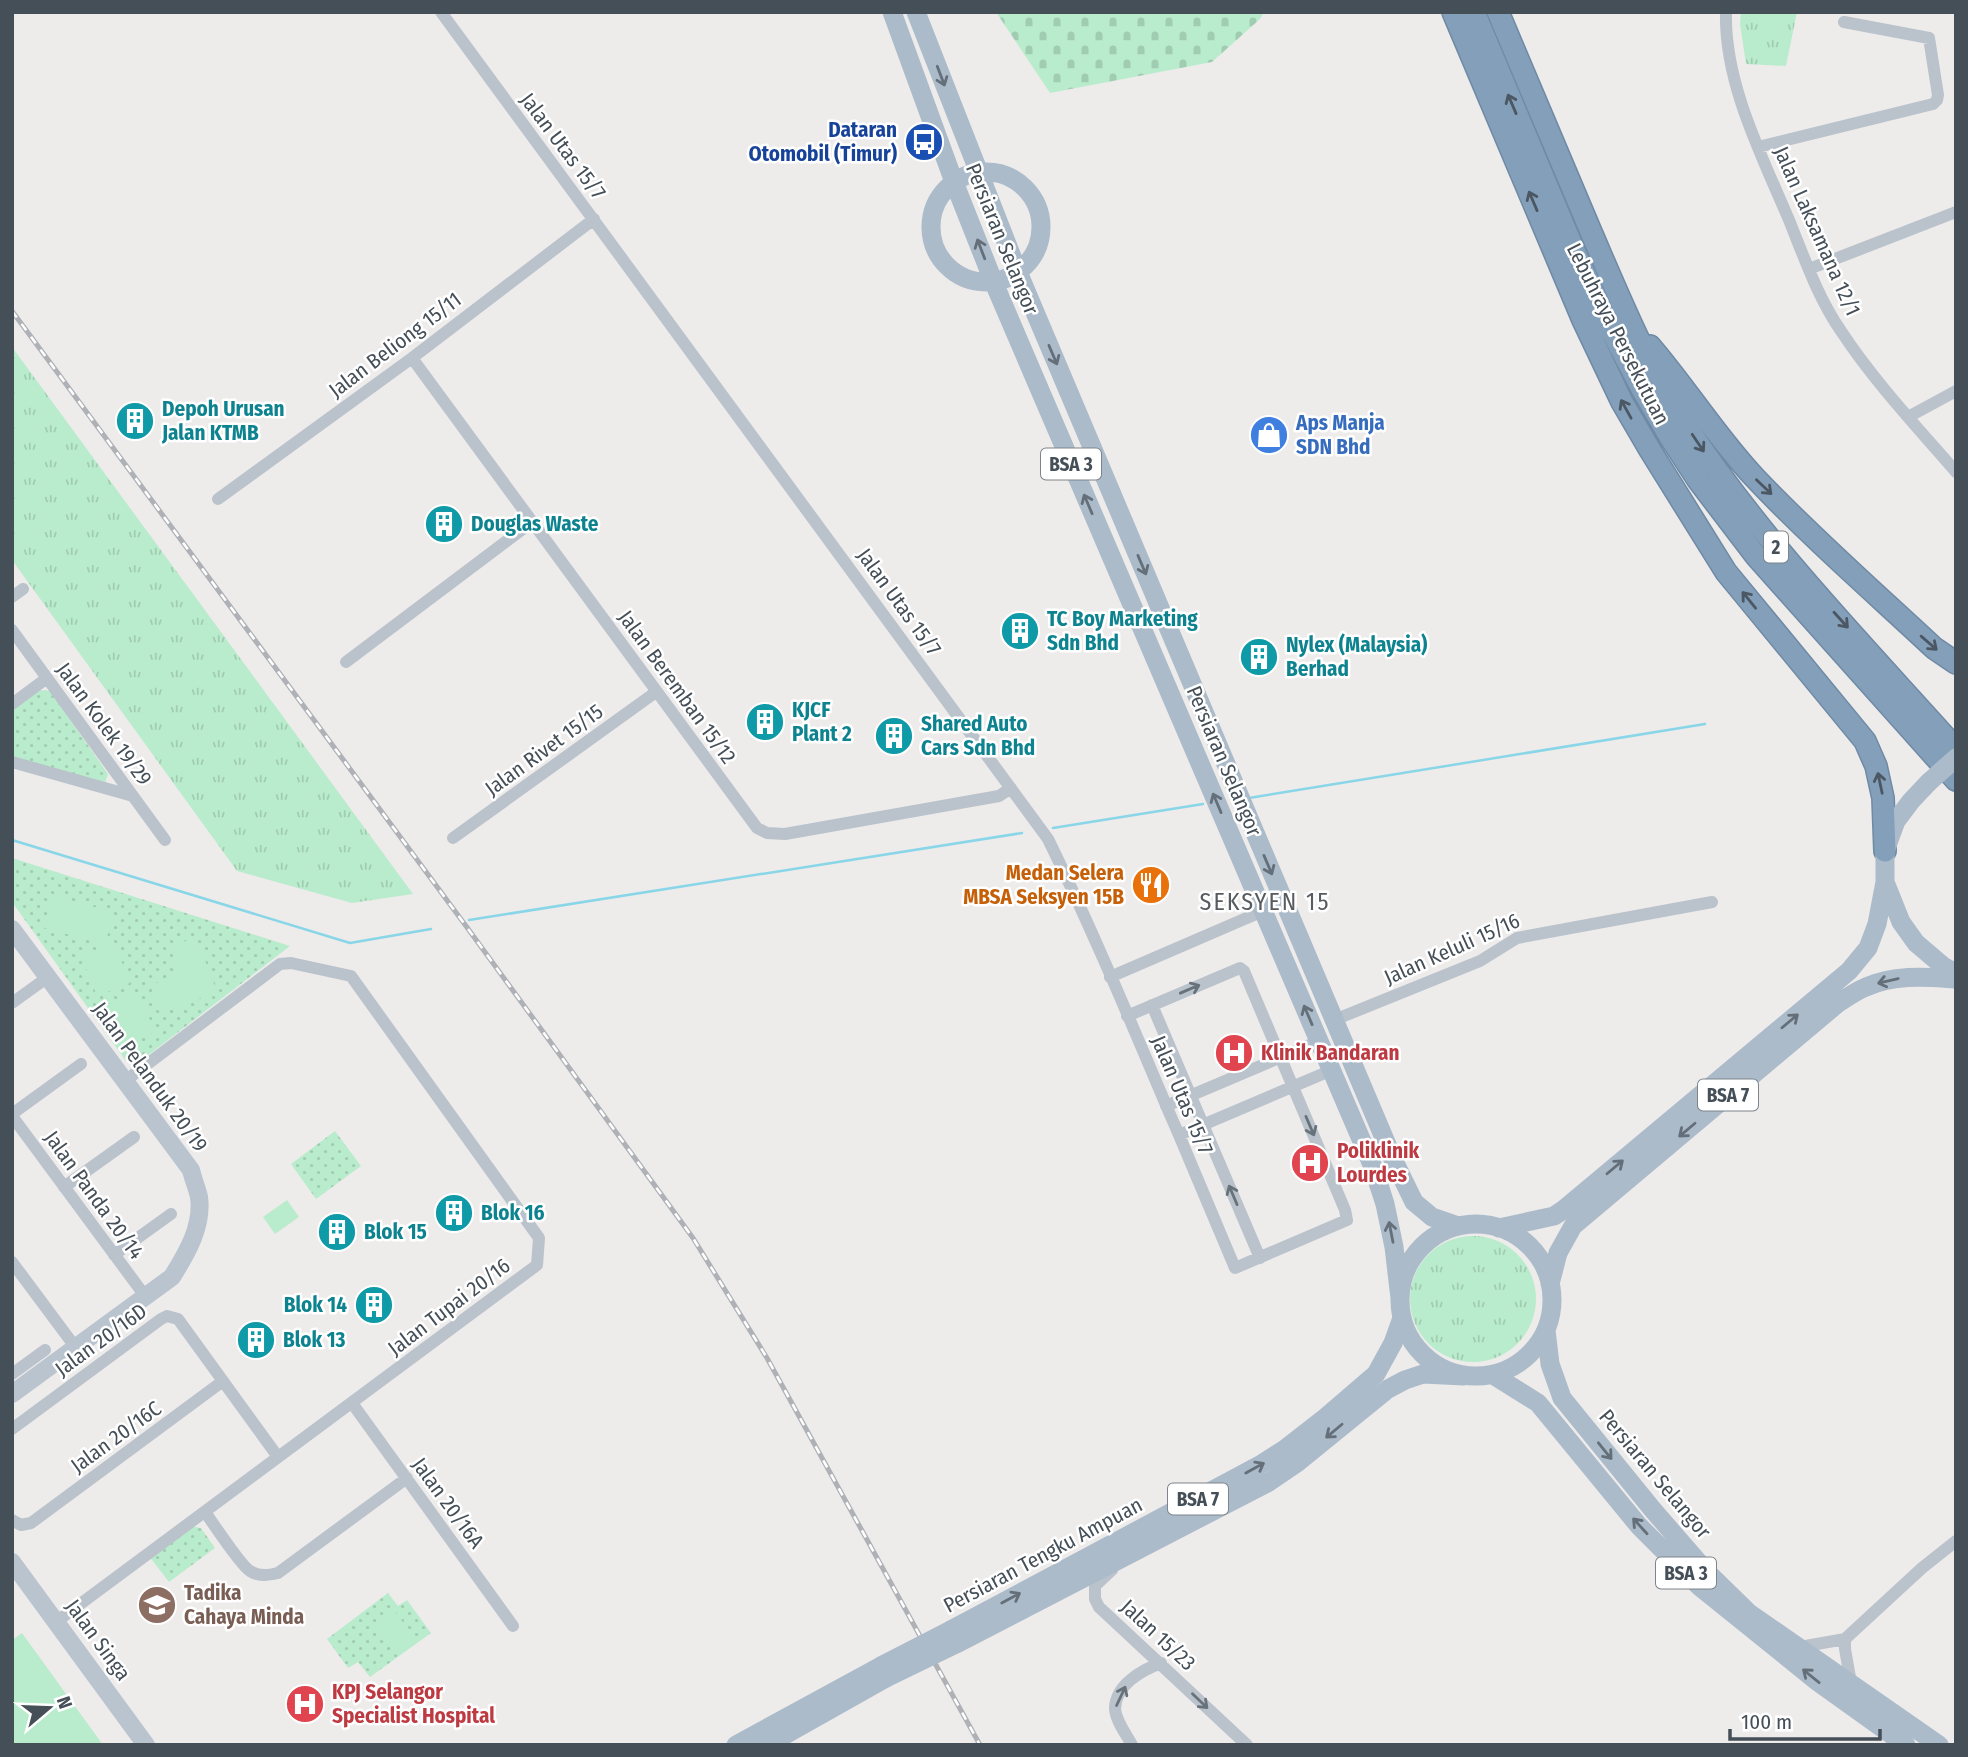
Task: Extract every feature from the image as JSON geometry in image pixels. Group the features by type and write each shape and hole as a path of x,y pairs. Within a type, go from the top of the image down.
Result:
{"highway":[{"path":"1452,12 1583,320 1622,402 1726,572 1865,741 1876,766 1883,798 1885,851"},
{"name":"Lebuhraya Persekutuan","path":"1474,12 1610,328 1642,389 1698,480 1756,556 1956,780"},
{"name":"Lebuhraya Persekutuan","path":"1498,12 1629,320 1686,426 1755,521 1956,749"},
{"path":"1583,320 1615,367 1642,389"},
{"path":"1629,320 1672,372 1709,424 1755,478 1934,648 1956,663"}],"main road":[{"name":"Persiaran Selangor","path":"892,12 993,283 1373,1167 1385,1204 1394,1247 1401,1308"},
{"name":"Persiaran Selangor","path":"916,12 1018,272 1393,1159 1414,1202 1432,1217 1458,1226"},
{"path":"979,172 996,173 1013,179 1026,190 1036,205 1041,223 1039,242 1031,259 1018,272 993,283 975,282 958,275 944,263 934,247 931,229 933,211 941,194 954,182 979,172"},
{"path":"1956,758 1929,782 1896,821 1885,851 1885,882 1900,922 1916,943 1943,966 1956,973"},
{"name":"BSA 7","path":"1499,1228 1554,1216 1563,1210 1849,971 1868,948 1877,925 1885,882"},
{"name":"BSA 7","path":"1550,1284 1558,1252 1573,1226 1837,1004 1866,987 1890,980 1918,976 1956,979"},
{"path":"1485,1224 1522,1240 1540,1259 1550,1284 1551,1315 1534,1350 1515,1366 1493,1375 1464,1376 1431,1362 1418,1350 1408,1335 1401,1308 1403,1278 1411,1260 1423,1245 1439,1233 1458,1226 1485,1224"},
{"name":"Persiaran Tengku Ampuan","path":"955,1637 1285,1449 1376,1374 1393,1343 1401,1308"},
{"name":"Persiaran Selangor","path":"1546,1330 1550,1364 1562,1398 1706,1571 1749,1613 1940,1745"},
{"name":"Persiaran Tengku Ampuan","path":"736,1745 1137,1550 1269,1482 1297,1463 1388,1389 1405,1380 1423,1374 1464,1376"},
{"name":"Persiaran Selangor","path":"1493,1375 1538,1403 1639,1526 1699,1586 1818,1682 1906,1745"},
{"name":"Persiaran Tengku Ampuan","path":"767,1745 883,1672"}],"street":[{"name":"Jalan Utas 15/7","path":"440,12 1048,839 1072,886 1235,1268 1259,1258"},
{"name":"Jalan Laksamana 12/1","path":"1726,12 1727,39 1738,94 1809,269 1840,331 1908,417 1956,471"},
{"path":"1758,147 1933,104 1937,100 1929,37 1844,22"},
{"path":"1809,269 1956,212"},
{"name":"Jalan Beliong 15/11","path":"218,499 412,358 594,219"},
{"name":"Jalan Beremban 15/12","path":"412,358 757,828 767,833 785,834 999,796 1012,788"},
{"path":"1908,417 1956,391"},
{"path":"346,662 532,522"},
{"path":"12,597 23,589"},
{"name":"Jalan Kolek 19/29","path":"12,630 165,840"},
{"path":"12,704 47,678"},
{"name":"Jalan Rivet 15/15","path":"453,838 656,692"},
{"path":"12,762 133,796"},
{"name":"Jalan Keluli 15/16","path":"1334,1020 1480,961 1517,938 1712,902"},
{"path":"1110,977 1263,911"},
{"name":"Jalan Pelanduk 20/19","path":"12,929 191,1170 199,1199 197,1226 188,1252 172,1277 12,1394"},
{"name":"Jalan Tupai 20/16","path":"56,1622 537,1265 539,1238 351,976 291,963 280,964 125,1081"},
{"path":"1127,1016 1152,1005 1240,968 1244,971 1347,1220 1259,1258 1152,1005"},
{"path":"12,1003 48,977"},
{"path":"1166,1106 1319,1041"},
{"path":"12,1115 81,1064"},
{"path":"1179,1135 1332,1070"},
{"name":"Jalan Panda 20/14","path":"12,1115 145,1296"},
{"path":"64,1187 134,1137"},
{"path":"114,1255 171,1214"},
{"path":"13,1264 76,1348"},
{"name":"Jalan 20/16D","path":"12,1429 167,1316 178,1319 278,1457"},
{"path":"12,1374 45,1350"},
{"name":"Jalan 20/16C","path":"12,1520 21,1525 31,1523 223,1381"},
{"name":"Jalan 20/16A","path":"352,1403 513,1626"},
{"path":"205,1512 248,1570 269,1575 278,1573 407,1478"},
{"path":"1800,1647 1845,1639 1922,1568 1956,1541"},
{"name":"Jalan 15/23","path":"1137,1550 1094,1586 1099,1608 1247,1745"},
{"name":"Jalan Singa","path":"12,1562 146,1745"},
{"path":"1845,1639 1851,1683"},
{"path":"1132,1745 1117,1717 1117,1699 1133,1677 1146,1668 1161,1663"}],"green space":[{"path":"996,12 1264,12 1260,19 1212,62 1050,93"},
{"path":"1741,12 1797,12 1786,66 1746,64 1740,24"},
{"path":"12,347 413,894 352,903 237,871 12,560"},
{"path":"39,690 50,691 108,774 105,783 12,758 12,710"},
{"path":"12,858 290,946 138,1063 126,1061 12,902"},
{"path":"52,896 114,912 105,944 44,928"},
{"path":"196,937 217,992 161,1013 151,985 180,974 170,947"},
{"path":"114,942 130,983 97,996 81,956"},
{"path":"138,992 155,1032 122,1046 105,1006"},
{"path":"335,1131 361,1166 316,1199 291,1164"},
{"path":"287,1200 299,1217 275,1234 263,1217"},
{"path":"1473,1236 1497,1240 1518,1254 1532,1275 1536,1299 1532,1323 1518,1344 1497,1358 1473,1362 1449,1358 1428,1344 1414,1323 1410,1299 1414,1275 1428,1254 1449,1240"},
{"path":"189,1526 201,1528 215,1548 169,1582 149,1556"},
{"path":"388,1593 398,1606 407,1600 431,1633 370,1677 358,1662 348,1668 327,1639"},
{"path":"395,1611 416,1641 396,1655 375,1626"},
{"path":"22,1633 103,1745 12,1745 12,1640"}],"waterway":[{"path":"1249,798 1705,724"},
{"path":"1053,828 1203,804"},
{"path":"469,920 1022,833"},
{"path":"12,840 350,943 431,929"}],"railway":[{"path":"12,311 693,1238 767,1358 980,1745"}],"place":[{"name":"Dataran Otomobil (Timur)","path":"924,142"},
{"name":"Depoh Urusan Jalan KTMB","path":"135,421"},
{"name":"Aps Manja SDN Bhd","path":"1269,435"},
{"name":"Douglas Waste","path":"444,524"},
{"name":"TC Boy Marketing Sdn Bhd","path":"1020,631"},
{"name":"Nylex (Malaysia) Berhad","path":"1259,657"},
{"name":"KJCF Plant 2","path":"765,722"},
{"name":"Shared Auto Cars Sdn Bhd","path":"894,736"},
{"name":"Medan Selera MBSA Seksyen 15B","path":"1151,885"},
{"name":"Klinik Bandaran","path":"1234,1053"},
{"name":"Poliklinik Lourdes","path":"1310,1163"},
{"name":"Blok 16","path":"454,1213"},
{"name":"Blok 15","path":"337,1232"},
{"name":"Blok 14","path":"374,1305"},
{"name":"Blok 13","path":"256,1340"},
{"name":"Tadika Cahaya Minda","path":"157,1605"},
{"name":"KPJ Selangor Specialist Hospital","path":"305,1704"}],"district":[{"name":"SEKSYEN 15","path":"1265,902"}]}
